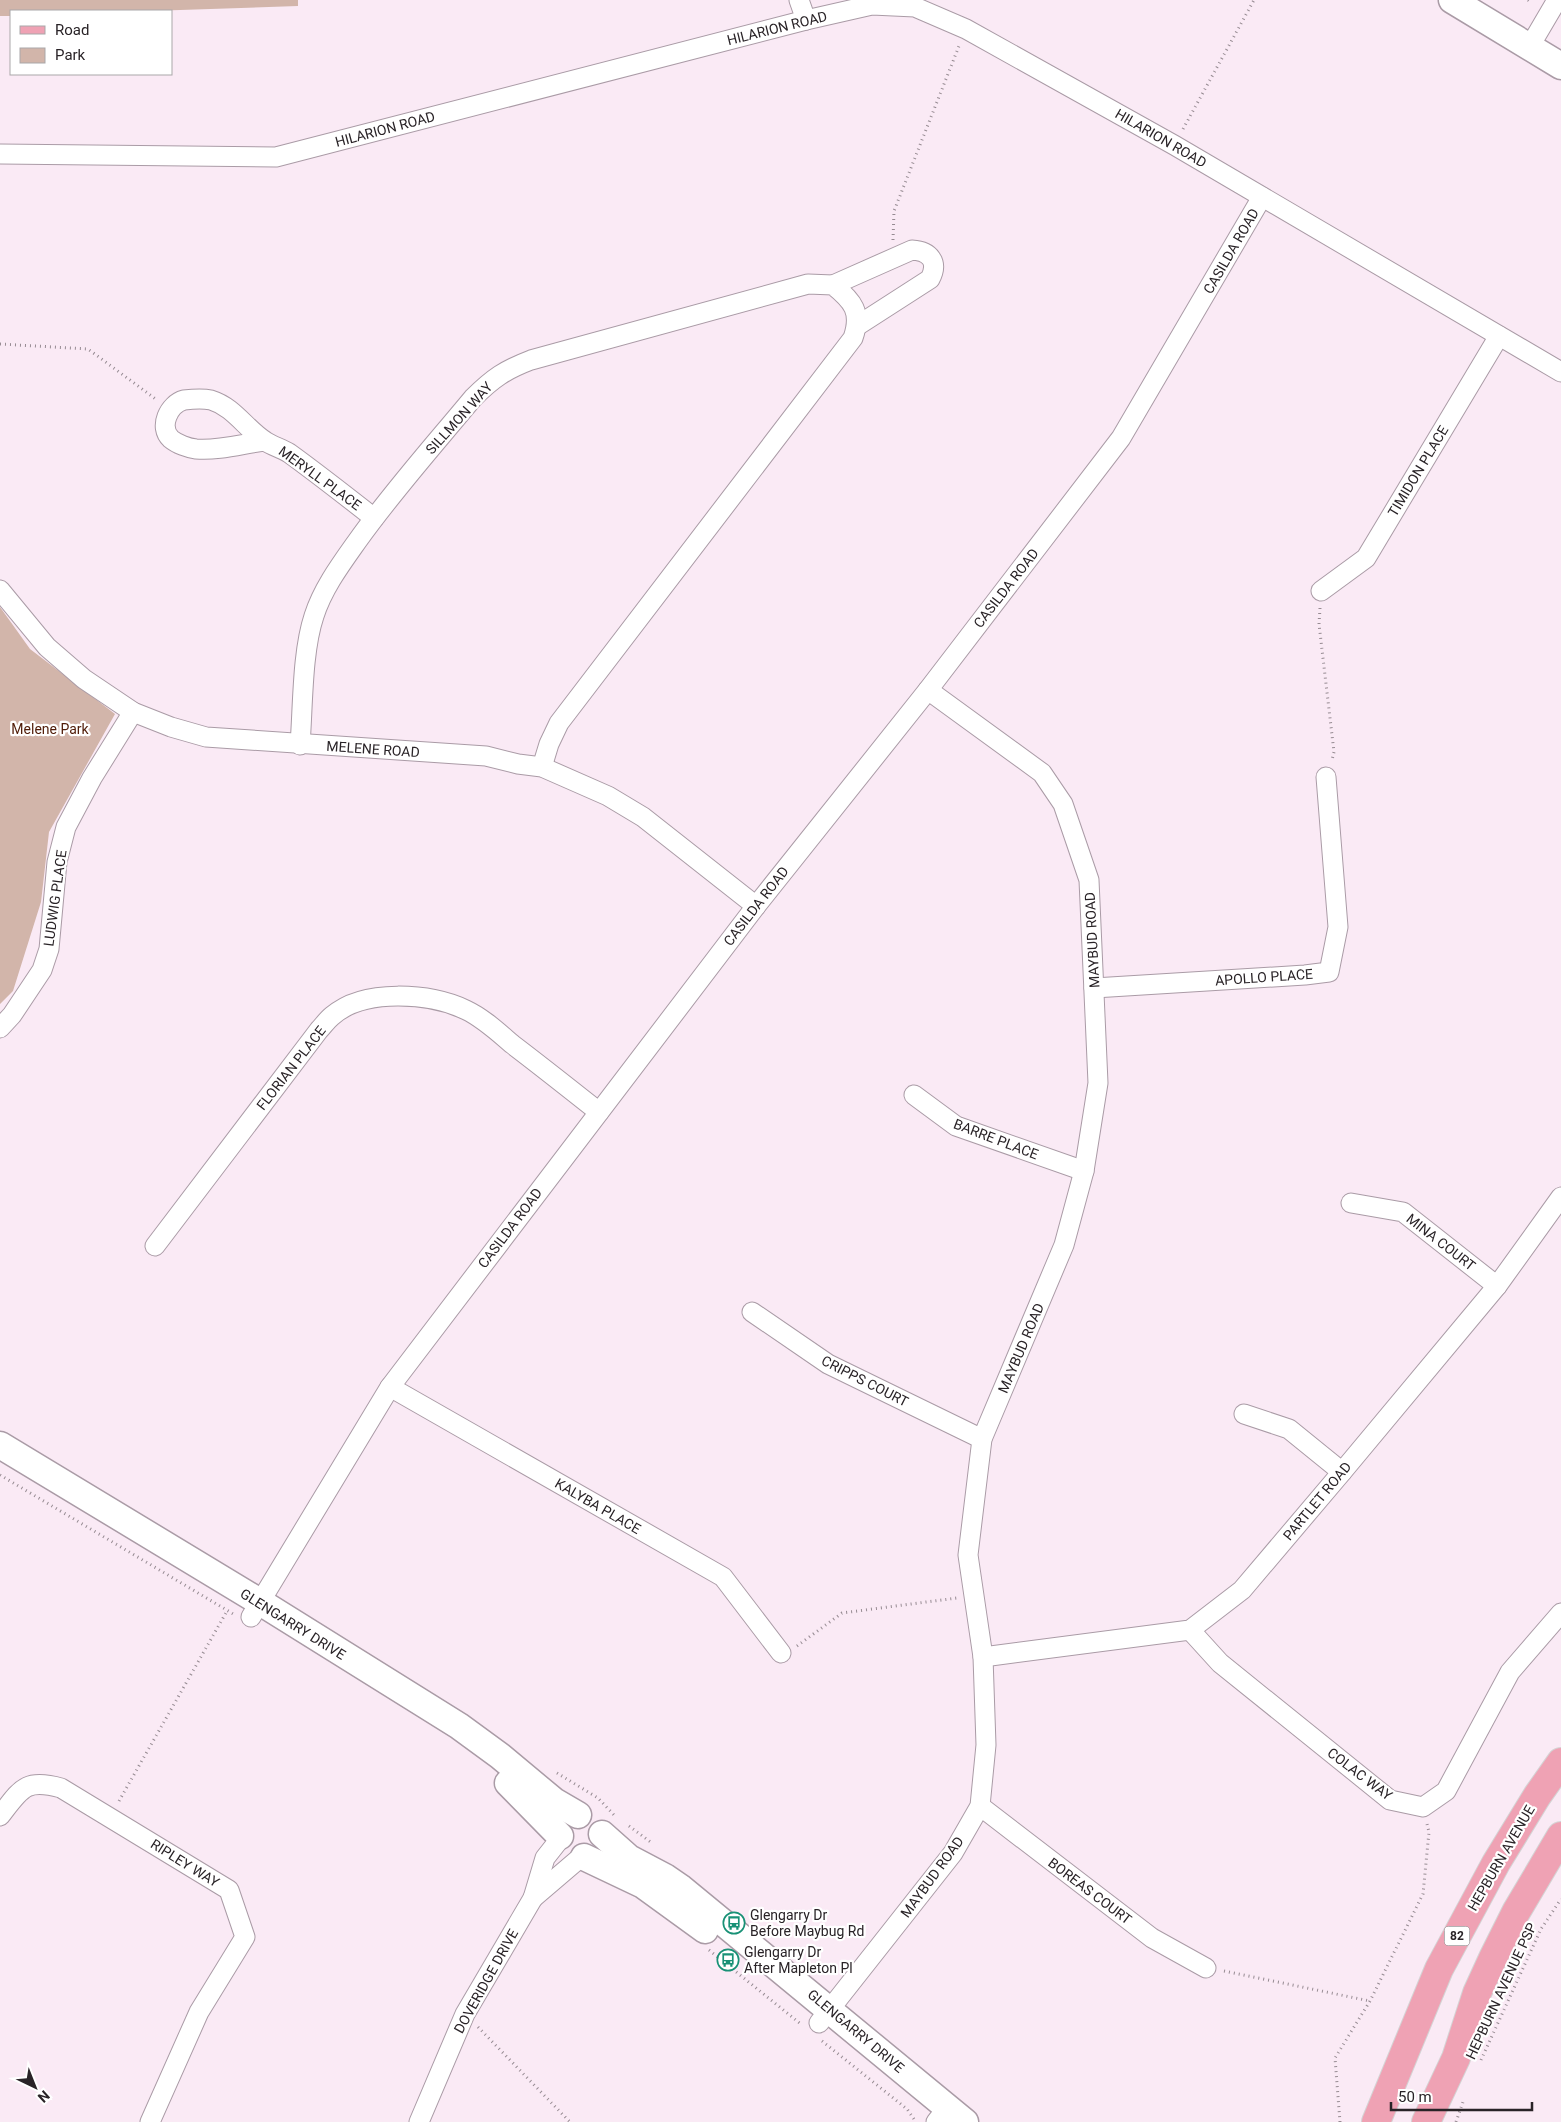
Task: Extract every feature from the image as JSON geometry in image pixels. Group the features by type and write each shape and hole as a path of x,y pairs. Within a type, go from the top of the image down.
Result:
{"main road":[{"path":"1452,0 1534,39 1561,45"},
{"path":"1484,0 1534,39 1561,66"},
{"name":"GLENGARRY DRIVE","path":"0,1445 246,1610 468,1754 509,1784 560,1837"},
{"name":"GLENGARRY DRIVE","path":"0,1464 246,1610 459,1726 500,1756 554,1801 578,1815"},
{"name":"HEPBURN AVENUE","path":"1376,2122 1439,1969 1496,1863 1537,1796 1561,1762"},
{"path":"578,1815 594,1819 599,1824 602,1834 598,1849 583,1857 567,1852 560,1837 564,1823 578,1815"},
{"name":"GLENGARRY DRIVE","path":"602,1834 629,1858 665,1877 681,1888 944,2119"},
{"path":"1426,2122 1456,2058 1477,1993 1485,1976 1516,1912 1561,1836"},
{"name":"GLENGARRY DRIVE","path":"583,1857 643,1885 825,2016"}],"street":[{"path":"799,0 806,20"},
{"path":"1534,39 1557,0"},
{"name":"HILARION ROAD","path":"0,154 276,157 806,20 872,5 915,7 966,29 1174,145 1561,372"},
{"name":"CASILDA ROAD","path":"246,1610 390,1387 756,906 928,690 1121,438 1262,197"},
{"name":"SILLMON WAY","path":"300,745 308,639 322,594 338,567 374,518 473,398 501,373 531,360 798,286 820,283 833,285 912,250 921,251 928,255 933,263 934,271 930,279 857,326"},
{"path":"542,767 549,744 559,723 853,338 857,326 856,313 851,303 833,285"},
{"name":"TIMIDON PLACE","path":"1321,591 1366,558 1499,336"},
{"name":"MERYLL PLACE","path":"264,441 196,449 182,445 170,438 166,430 166,419 170,409 179,402 192,398 210,400 234,414 264,441 287,452 374,518"},
{"name":"MELENE ROAD","path":"0,590 47,647 84,679 133,712 171,727 206,737 300,745 486,756 518,764 542,767 608,796 643,817 756,906"},
{"name":"MAYBUD ROAD","path":"825,2016 953,1853 980,1806 986,1745 983,1657 968,1555 982,1439 1064,1246 1084,1171 1098,1083 1089,880 1063,804 1042,773 928,690"},
{"name":"LUDWIG PLACE","path":"0,1028 12,1015 42,970 49,948 57,862 66,827 92,778 133,712"},
{"name":"APOLLO PLACE","path":"1094,988 1305,976 1329,972 1338,927 1326,777"},
{"name":"FLORIAN PLACE","path":"154,1246 319,1030 333,1015 354,1004 379,997 401,996 430,999 467,1010 598,1112"},
{"name":"BARRE PLACE","path":"914,1095 956,1126 1084,1171"},
{"name":"PARTLET ROAD","path":"1190,1630 1242,1590 1497,1286 1561,1197"},
{"name":"MINA COURT","path":"1351,1203 1403,1212 1497,1286"},
{"name":"CRIPPS COURT","path":"752,1312 828,1364 982,1439"},
{"name":"KALYBA PLACE","path":"390,1387 722,1577 781,1653"},
{"path":"1244,1414 1289,1429 1342,1472"},
{"path":"1423,1807 1446,1791 1510,1672 1561,1613"},
{"path":"983,1657 1190,1630"},
{"name":"COLAC WAY","path":"1190,1630 1220,1663 1390,1800 1423,1807"},
{"name":"RIPLEY WAY","path":"0,1816 20,1790 31,1785 44,1783 62,1788 230,1890 245,1937 199,2012 150,2122"},
{"name":"BOREAS COURT","path":"980,1806 1152,1938 1206,1968"},
{"name":"DOVERIDGE DRIVE","path":"419,2122 465,2014 534,1898 545,1858 560,1837"},
{"name":"DOVERIDGE DRIVE","path":"534,1898 583,1857"}],"path":[{"path":"1174,145 1254,0"},
{"path":"1528,0 1532,3"},
{"path":"893,258 894,211 966,29"},
{"path":"0,344 88,349 170,409"},
{"path":"1321,591 1319,624 1334,752 1326,777"},
{"path":"0,1475 246,1610 110,1817"},
{"path":"781,1653 803,1643 842,1613 974,1596"},
{"path":"1340,2122 1335,2058 1370,2001 1423,1894 1429,1832 1423,1807"},
{"name":"HEPBURN AVENUE PSP","path":"1480,2063 1541,1929 1561,1899"},
{"path":"1206,1968 1370,2001"},
{"path":"465,2014 570,2122"},
{"path":"1456,2122 1464,2099"}],"green space":[{"path":"0,0 298,0 298,6 172,10 10,10 10,16 0,16"},
{"name":"Melene Park","path":"0,607 30,649 115,714 49,832 41,902 13,991 0,1004"}],"place":[{"name":"Glengarry Dr Before Maybug Rd","path":"734,1923"},
{"name":"Glengarry Dr After Mapleton Pl","path":"728,1960"}]}
